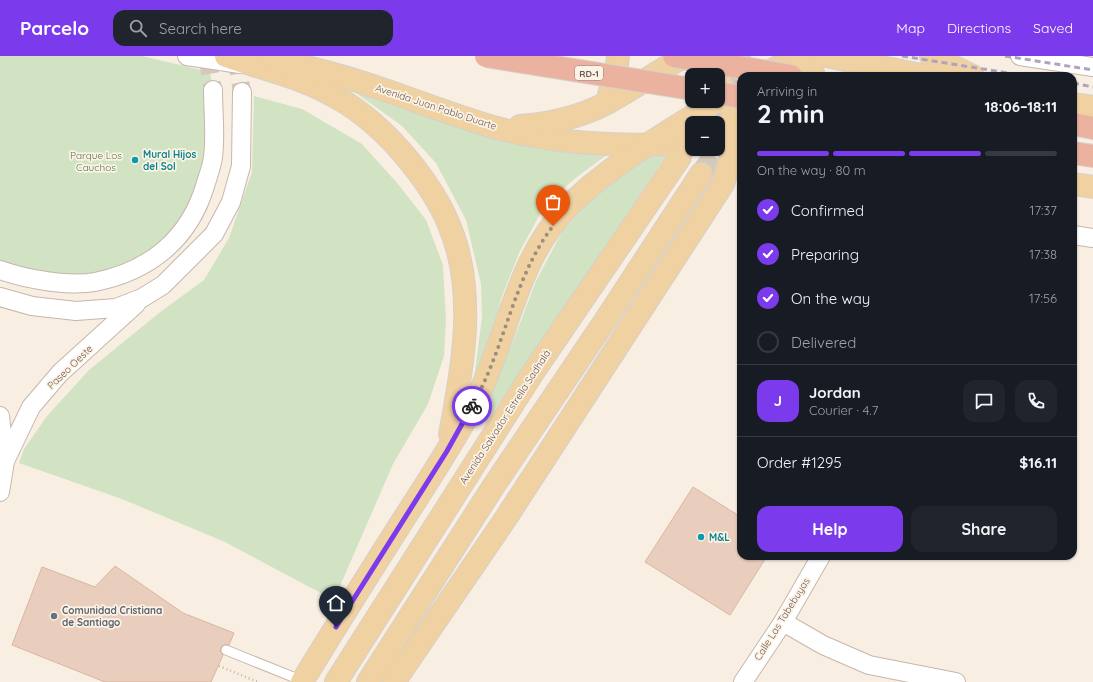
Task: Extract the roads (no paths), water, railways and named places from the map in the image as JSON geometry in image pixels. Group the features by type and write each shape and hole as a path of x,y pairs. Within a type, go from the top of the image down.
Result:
{"highway":[{"name":"RD-1","path":"486,56 685,88"},
{"path":"674,56 768,72"},
{"path":"1077,125 1093,128"},
{"path":"1077,154 1093,156"}],"main road":[{"path":"226,56 254,61 334,95 359,112 400,149 428,185 449,225 461,264 465,314 460,382 447,451"},
{"path":"606,104 613,86 618,56"},
{"path":"497,128 544,124 568,118 606,104 678,60 690,56"},
{"path":"700,56 709,68"},
{"path":"769,72 799,56"},
{"path":"807,56 813,72"},
{"path":"826,56 907,72"},
{"path":"931,56 964,72"},
{"path":"950,56 968,72"},
{"name":"Avenida Juan Pablo Duarte","path":"254,61 315,68 497,128 543,138 599,145 648,146 685,150"},
{"path":"843,72 853,63 860,62"},
{"path":"303,682 344,613 447,451 477,398 501,342 532,258 546,234 567,208 592,186 726,93 732,113 731,141 723,184 704,216 506,518 394,682"},
{"path":"1077,105 1093,107"},
{"name":"Avenida Salvador Estrella Sadhalá","path":"336,682 532,374 685,151"},
{"path":"368,682 493,487 702,174"},
{"path":"704,216 737,185"},
{"path":"1077,185 1093,187"}],"street":[{"path":"188,56 254,61"},
{"path":"1020,56 1087,63"},
{"path":"0,270 50,282 94,282 133,270 166,250 187,226 200,202 213,158 213,90"},
{"path":"0,297 32,306 76,311 116,308 142,298 163,285 214,234 231,202 241,166 242,92"},
{"path":"1077,235 1093,238"},
{"name":"Paseo Oeste","path":"0,492 5,461 31,407 60,373 142,298"},
{"path":"0,416 5,461"},
{"name":"Calle Las Tabebuyas","path":"743,682 783,622 819,560"},
{"path":"783,622 823,645 869,665 956,682"}],"lane":[{"path":"226,650 303,682"}],"tunnel":[{"path":"207,56 213,90"},
{"path":"236,56 242,92"},
{"path":"739,72 750,56"},
{"path":"708,116 737,75"},
{"path":"701,174 737,124"}],"railway":[{"path":"902,56 1002,72"},
{"path":"1005,56 1093,70"},
{"path":"1077,84 1093,87"}],"place":[{"name":"Mural Hijos del Sol","path":"135,160"},
{"name":"M&L","path":"701,537"},
{"name":"Comunidad Cristiana de Santiago","path":"54,616"}],"park label":[{"name":"Parque Los Cauchos","path":"96,160"}]}
